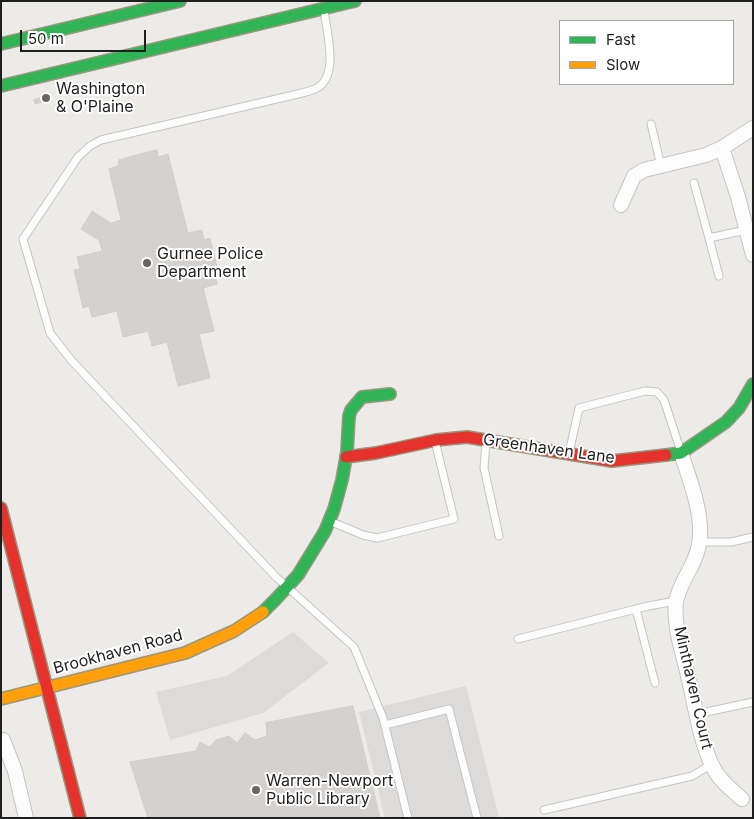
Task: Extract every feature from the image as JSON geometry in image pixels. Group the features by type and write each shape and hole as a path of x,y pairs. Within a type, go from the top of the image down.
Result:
{"street":[{"path":"1,44 180,1"},
{"path":"1,86 355,1"},
{"path":"621,205 634,176 644,170 706,155 722,148 753,128"},
{"path":"722,148 752,248"},
{"name":"Greenhaven Lane","path":"346,457 376,454 434,440 467,438 486,439 612,461 651,458 681,452 726,422 739,408 753,384"},
{"name":"Brookhaven Road","path":"1,699 169,658 225,636 249,622 270,606 287,588 309,558 330,521 340,490 346,457 350,413 362,397 390,394"},
{"name":"Minthaven Court","path":"681,452 698,513 699,542 692,566 676,601 676,624 703,740 712,764 721,779 742,799"},
{"path":"2,510 80,818"},
{"path":"3,740 15,771 26,818"}],"lane":[{"path":"324,9 331,62 327,77 318,88 100,140 78,157 23,239 50,333 66,354 287,588 354,647 385,725 408,818"},
{"path":"651,124 661,166"},
{"path":"694,183 719,276"},
{"path":"709,238 746,230"},
{"path":"569,455 579,408 645,391 657,392 664,400 681,452"},
{"path":"486,439 484,468 499,536"},
{"path":"330,521 363,535 377,538 454,519 434,440"},
{"path":"699,542 731,542 753,537"},
{"path":"518,639 636,609 676,601"},
{"path":"636,609 656,682"},
{"path":"697,714 753,702"},
{"path":"385,725 449,709 477,818"},
{"path":"544,810 692,776 712,764"}],"shaded area":[{"path":"293,632 329,663 263,713 170,740 156,692 227,676"},
{"path":"466,686 499,818 385,818 359,712"}],"building":[{"path":"44,97 45,101 35,104 34,100"},
{"name":"Gurnee Police Department","path":"157,150 158,157 168,154 188,233 202,230 204,240 210,238 218,271 214,272 217,284 203,288 214,331 199,334 210,378 178,386 167,342 152,346 148,331 123,337 117,311 92,317 89,306 83,308 74,270 80,269 77,257 102,251 99,240 81,229 92,211 111,223 121,220 109,169 118,166 119,160"},
{"name":"Warren-Newport Public Library","path":"353,706 380,818 148,818 130,762 196,751 200,742 210,747 216,740 229,736 237,743 245,733 255,740 267,736 266,723"}],"traffic: fast":[{"path":"1,44 180,1"},
{"path":"1,86 355,1"},
{"path":"666,455 681,453 726,422 739,408 753,384"},
{"path":"263,612 298,575 325,531 334,509 342,480 351,410 362,397 390,394"}],"traffic: slow":[{"path":"1,699 185,653 234,631 263,612"}],"traffic: jam":[{"path":"346,457 376,453 436,440 467,437 612,461 666,455"},
{"path":"1,508 80,818"}],"place":[{"name":"Washington & O'Plaine","path":"46,98"},
{"name":"Gurnee Police Department","path":"147,263"},
{"name":"Warren-Newport Public Library","path":"256,790"}]}
